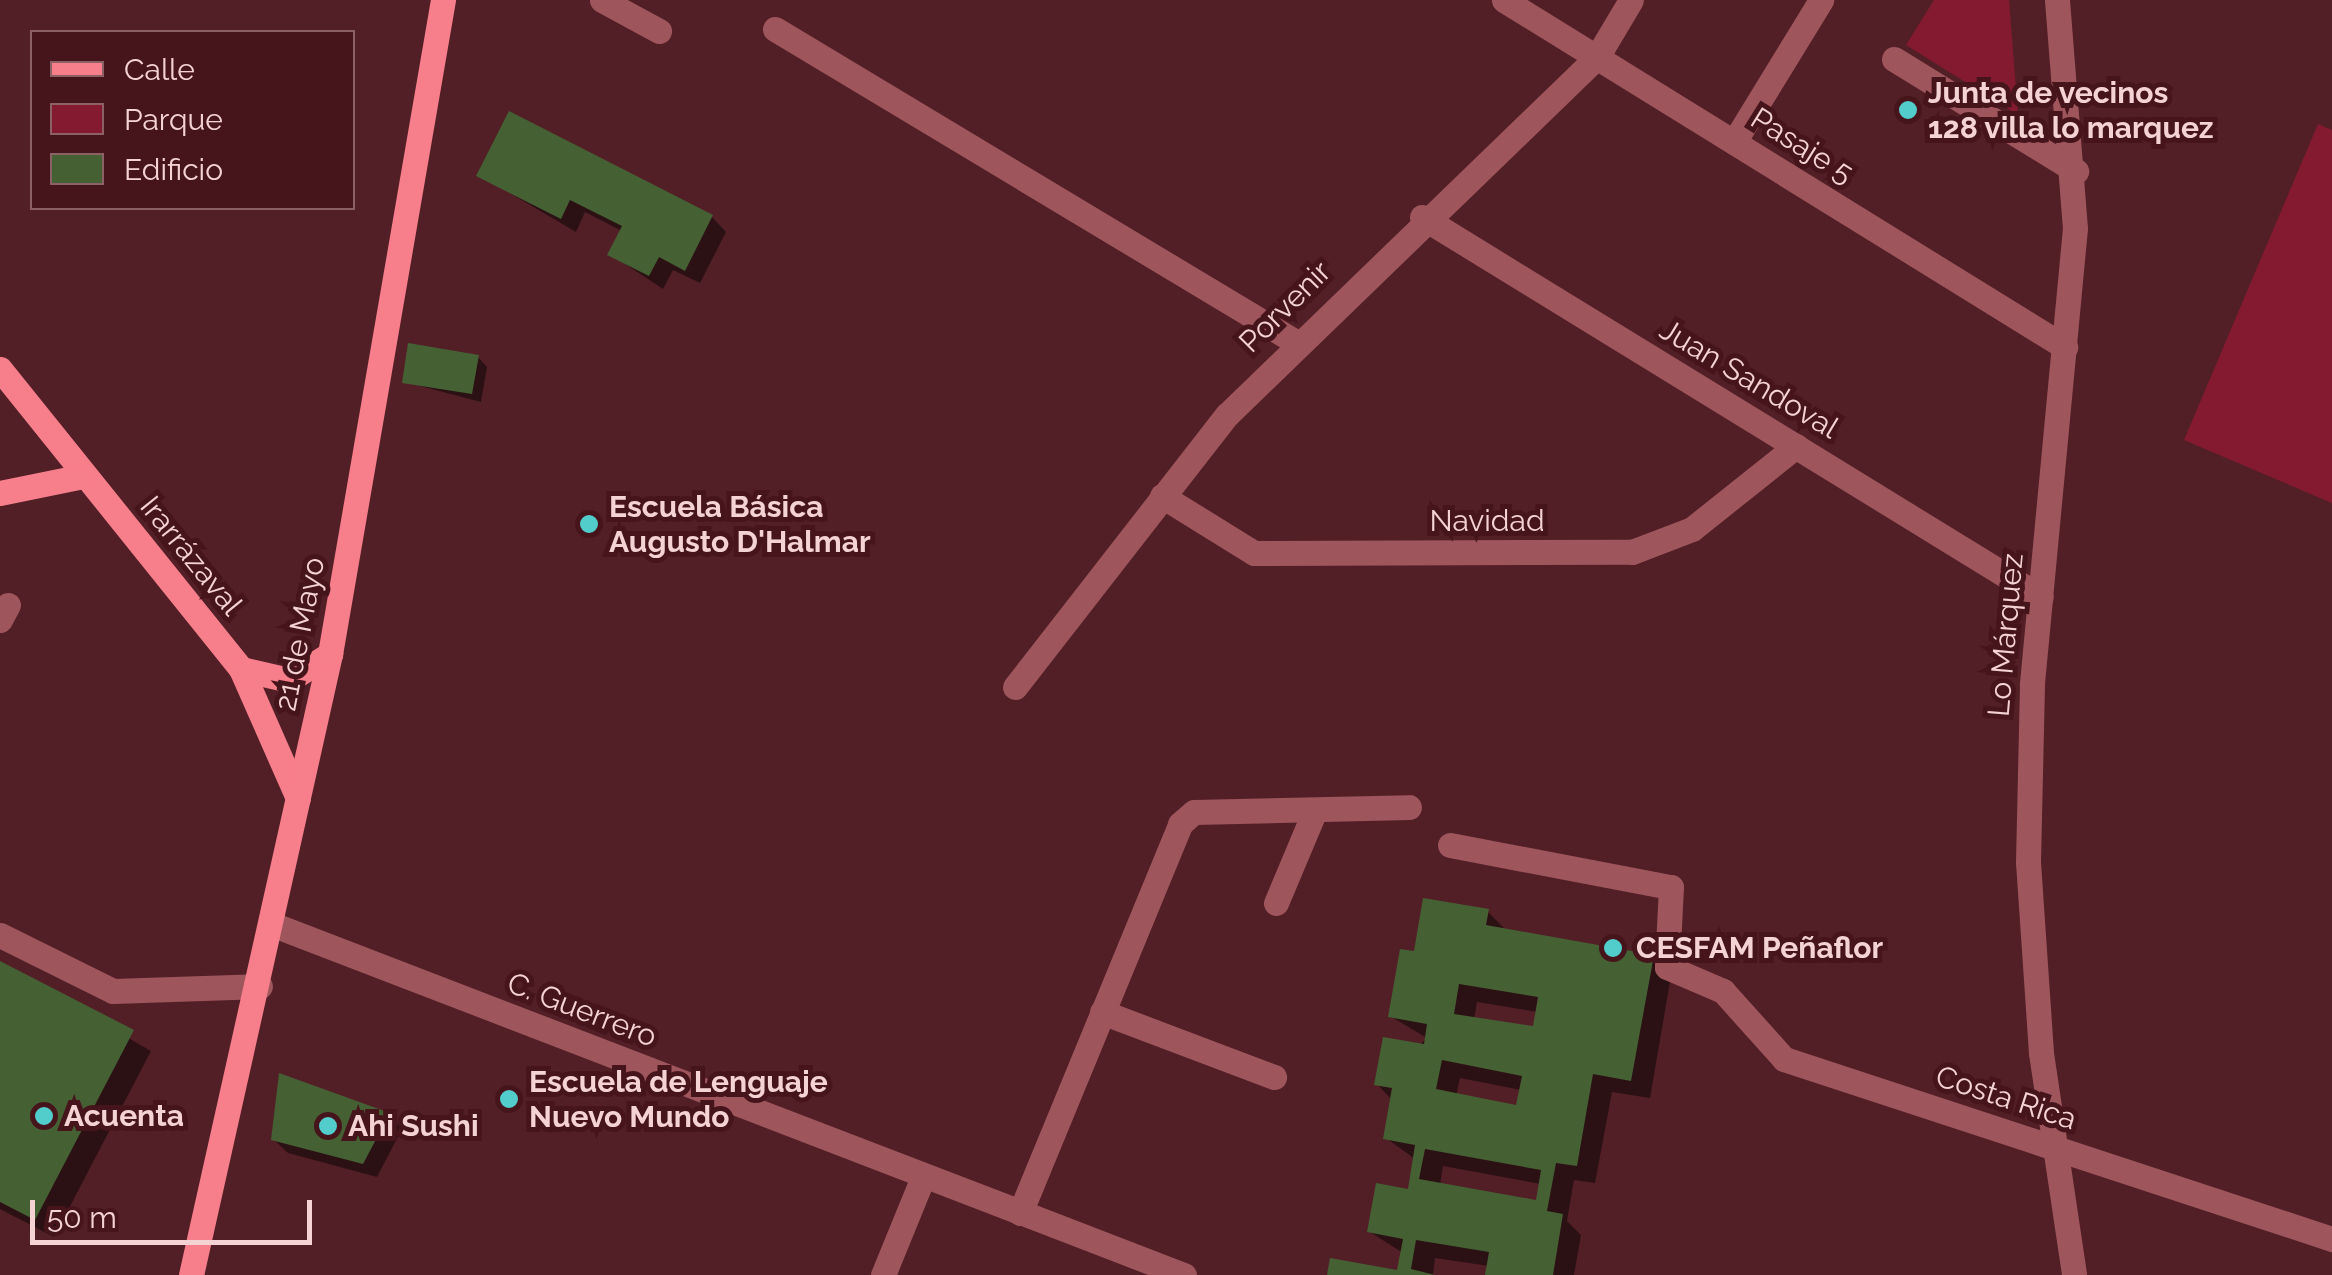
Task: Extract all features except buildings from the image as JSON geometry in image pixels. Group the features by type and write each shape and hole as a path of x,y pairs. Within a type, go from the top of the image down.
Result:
{"main road":[{"name":"21 de Mayo","path":"190,1275 274,925 330,654 443,0"},
{"name":"Irarrázaval","path":"0,369 241,668 300,802"},
{"path":"0,493 83,476"},
{"path":"241,668 288,680 330,654"}],"street":[{"path":"602,0 659,31"},
{"name":"Pasaje 5","path":"1504,0 2065,347"},
{"name":"Porvenir","path":"1016,687 1162,496 1294,341 1597,57 1631,0"},
{"path":"1734,142 1821,0"},
{"name":"Lo Márquez","path":"2057,0 2076,171 2065,347 2042,596 2028,862 2054,1148 2074,1275"},
{"path":"775,29 1294,341"},
{"path":"1894,59 2076,171"},
{"name":"Juan Sandoval","path":"1422,217 2042,596"},
{"name":"Navidad","path":"1162,496 1254,553 1632,552 1692,529 1796,446"},
{"path":"1020,1214 1180,824 1194,812 1409,807"},
{"path":"1276,903 1316,810"},
{"name":"Costa Rica","path":"1450,845 1671,887 1667,967 1722,991 1784,1059 2332,1238"},
{"name":"C. Guerrero","path":"274,925 1184,1275"},
{"path":"0,935 113,991 260,986"},
{"path":"1102,1012 1274,1077"},
{"path":"883,1275 923,1177"}],"green space":[{"path":"1934,0 2009,0 2018,115 1906,45"},
{"path":"2318,124 2332,130 2332,503 2184,440"}],"place":[{"name":"Junta de vecinos 128 villa lo marquez","path":"1908,110"},
{"name":"Escuela Básica Augusto D'Halmar","path":"589,524"},
{"name":"CESFAM Peñaflor","path":"1613,948"},
{"name":"Escuela de Lenguaje Nuevo Mundo","path":"509,1099"},
{"name":"Acuenta","path":"44,1116"},
{"name":"Ahi Sushi","path":"328,1126"}]}
